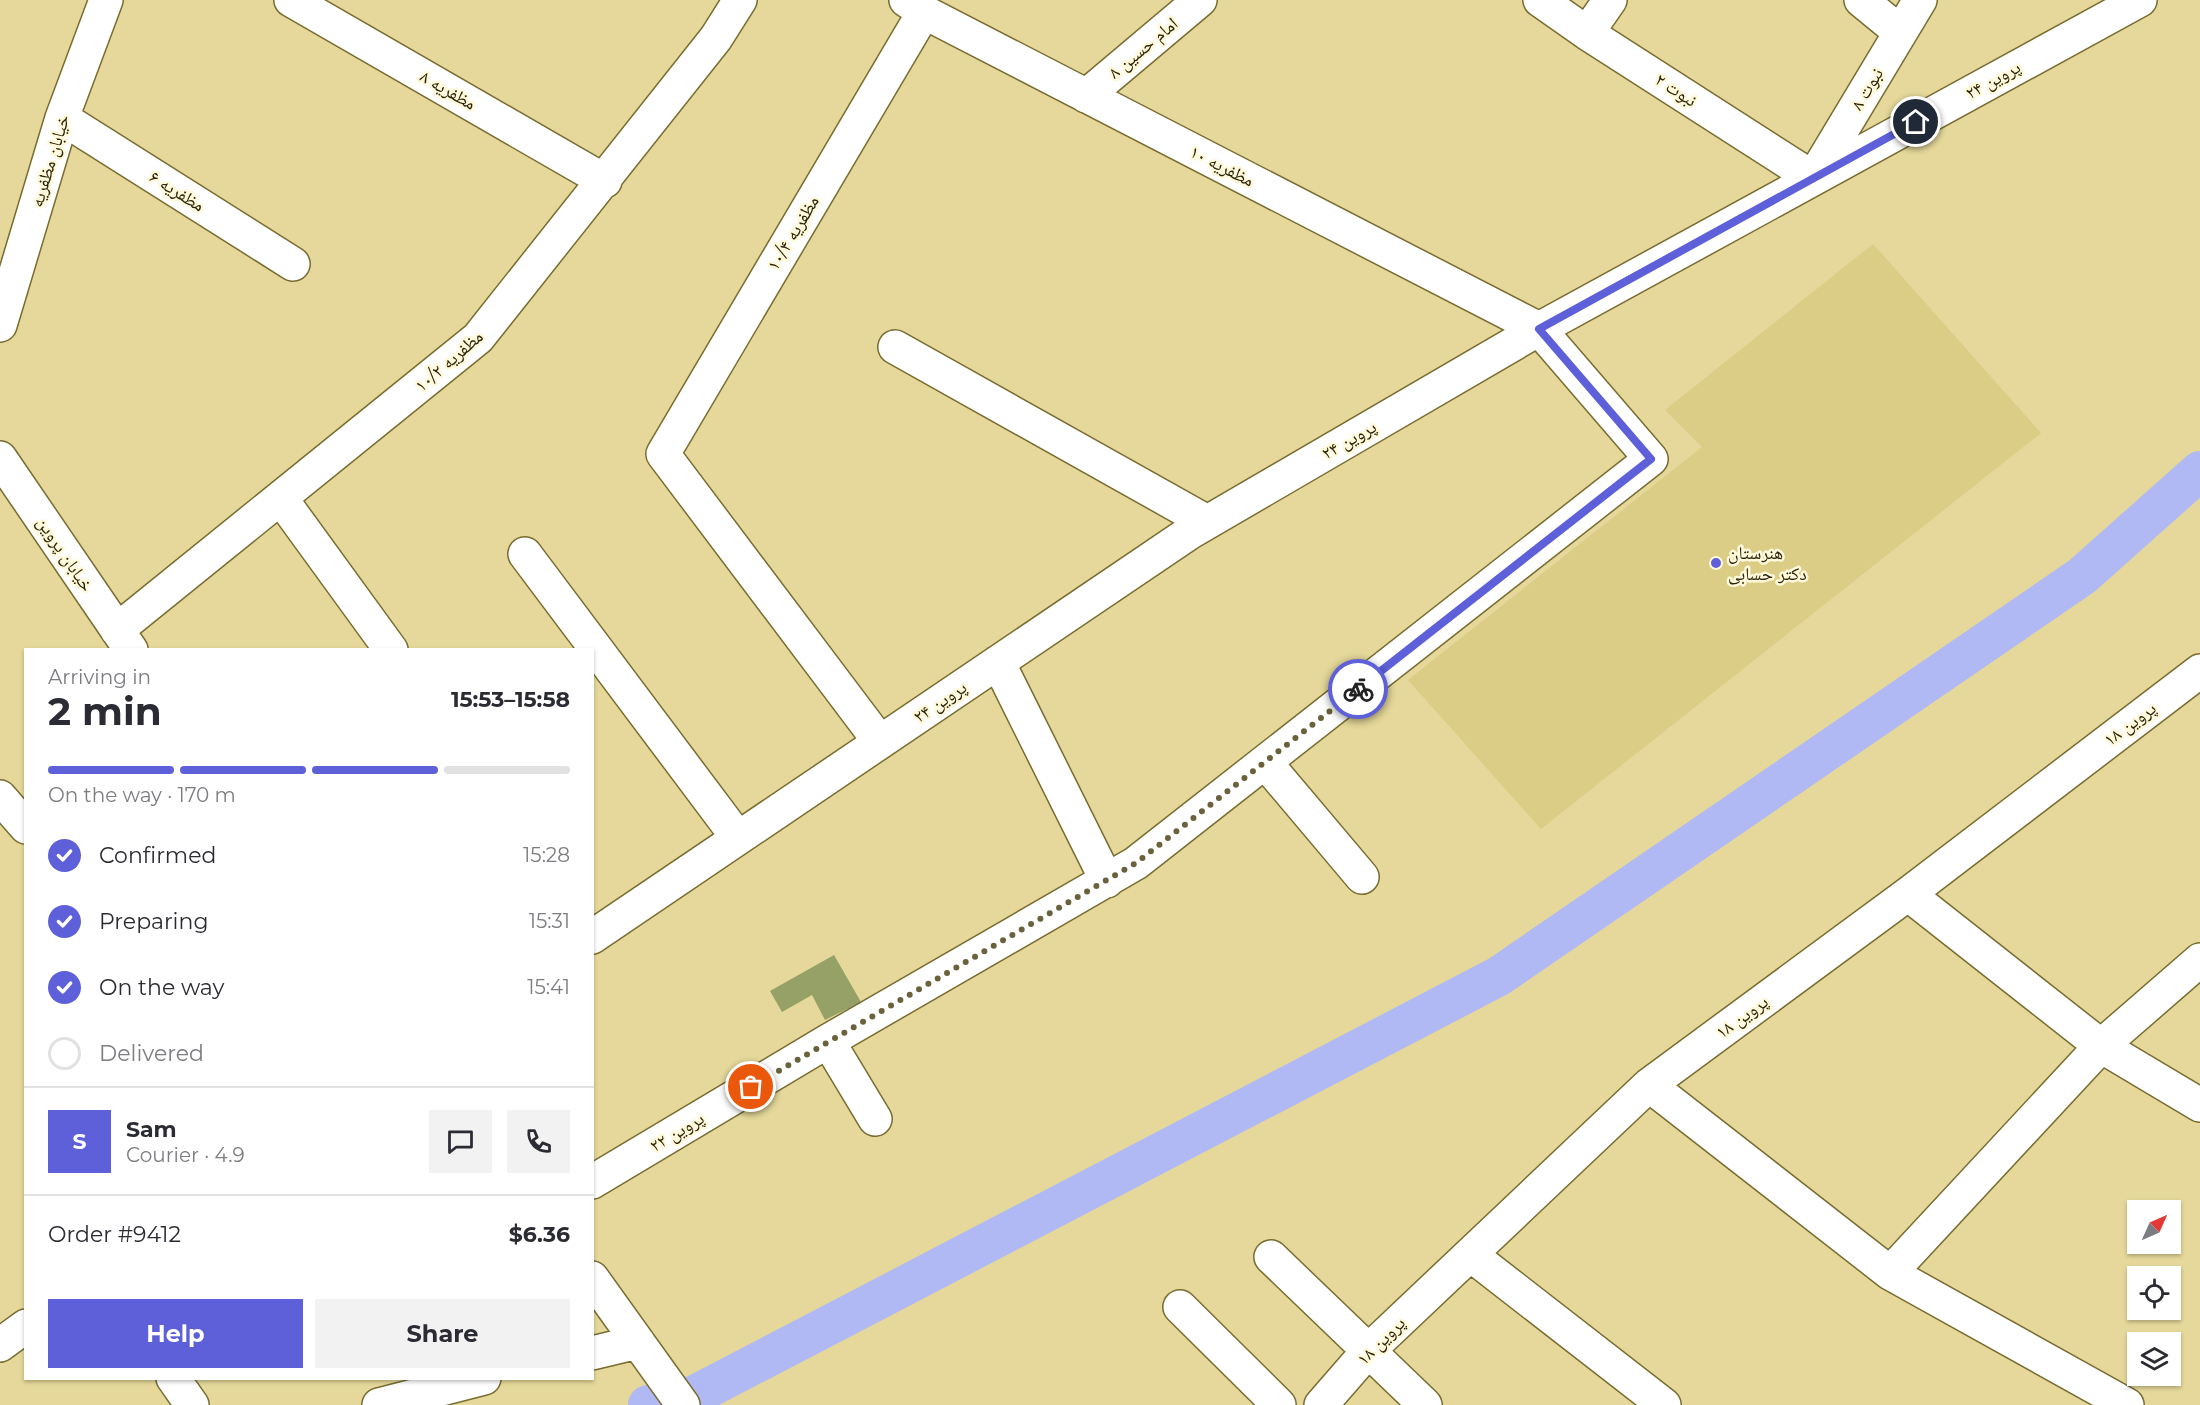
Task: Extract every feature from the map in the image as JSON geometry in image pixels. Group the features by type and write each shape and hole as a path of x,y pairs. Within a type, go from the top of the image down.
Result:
{"street":[{"name":"مظفریه ۸","path":"291,0 605,181"},
{"name":"مظفریه ۱۰/۲","path":"124,640 282,500 478,338 605,181 716,38 740,0"},
{"name":"امام حسین ۸","path":"1086,96 1200,0"},
{"name":"نبوت ۲","path":"1540,0 1587,33 1813,178"},
{"path":"1587,33 1610,0"},
{"path":"1861,0 1900,32"},
{"name":"نبوت ۸","path":"1813,178 1920,0"},
{"name":"پروین ۲۴","path":"595,932 1208,522 1539,329 2140,0"},
{"name":"خیابان مظفریه","path":"0,325 62,118 104,1"},
{"name":"مظفریه ۱۰","path":"915,6 1539,329"},
{"name":"مظفریه ۱۰/۴","path":"880,742 663,454 915,6"},
{"name":"مظفریه ۶","path":"62,118 293,264"},
{"name":"پروین ۲۲","path":"594,1181 828,1041 1136,863 1651,459 1539,329"},
{"path":"895,347 1208,522"},
{"name":"خیابان پروین","path":"0,459 124,640"},
{"path":"282,500 390,648"},
{"path":"525,554 738,838"},
{"path":"998,662 1107,881"},
{"name":"پروین ۱۸","path":"1322,1405 1368,1351 1649,1085 1908,894 2200,671"},
{"path":"1265,762 1362,877"},
{"path":"0,797 24,825"},
{"path":"1908,894 2101,1046 2200,1106"},
{"path":"1890,1273 2101,1046 2200,960"},
{"path":"828,1041 875,1119"},
{"path":"1649,1085 1890,1273 2127,1405"},
{"path":"1471,1254 1664,1405"},
{"path":"1271,1257 1425,1405"},
{"path":"594,1281 683,1405"},
{"path":"1180,1307 1279,1405"},
{"path":"0,1345 24,1327"},
{"path":"594,1353 638,1342"},
{"path":"174,1380 192,1405"},
{"path":"379,1405 407,1387 467,1380"}],"shaded area":[{"name":"هنرستان دکتر حسابی","path":"1873,244 2041,433 1541,829 1408,680 1702,447 1665,410"}],"building":[{"path":"834,955 861,1002 825,1020 812,995 782,1012 770,991"}],"waterway":[{"path":"648,1405 695,1395 1499,976 2082,576 2200,471"}],"way so far":[{"path":"751,1087 1136,863 1358,689"}],"place":[{"name":"هنرستان دکتر حسابی","path":"1716,563"}],"route":[{"path":"1358,689 1651,459 1539,329 1916,122"}]}
